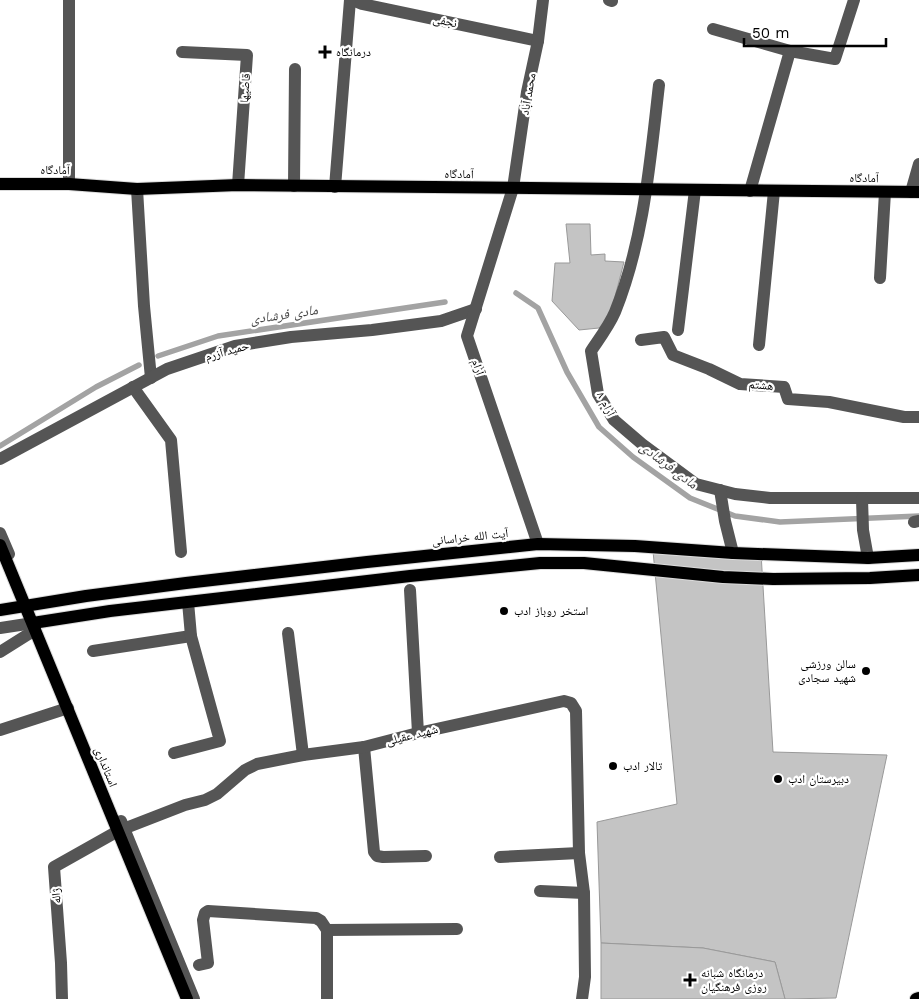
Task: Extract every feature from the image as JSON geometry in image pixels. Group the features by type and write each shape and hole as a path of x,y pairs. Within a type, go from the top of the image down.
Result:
{"main road":[{"name":"آمادگاه","path":"0,184 69,184 138,190 294,186 915,192"},
{"name":"آیت الله خراسانی","path":"0,610 27,602 408,557 538,544 635,546 733,553 868,558 919,554"},
{"name":"استانداری","path":"0,545 27,602 34,626 121,830 187,999"},
{"path":"408,557 410,576"},
{"path":"34,626 110,611 410,576 540,563 584,563 722,577 772,579 870,578 919,575"}],"street":[{"path":"69,184 70,0"},
{"name":"نجفی","path":"335,187 351,0 362,4 538,41"},
{"name":"محمد آباد","path":"513,188 527,92 538,41 543,0"},
{"path":"713,29 790,51 835,60 854,0"},
{"path":"750,191 790,51"},
{"name":"قاضیها","path":"182,52 247,55 238,186"},
{"path":"294,186 295,70"},
{"name":"۸ آرام","path":"659,86 647,190 635,249 614,314 591,351 598,394 614,420 642,444 696,484 735,494 770,498 919,498"},
{"path":"915,192 919,164"},
{"name":"آرام","path":"513,188 467,336 538,544"},
{"path":"138,190 144,306 151,378"},
{"path":"678,330 695,190"},
{"path":"759,345 774,191"},
{"path":"880,278 885,192"},
{"name":"حمید آزرم","path":"0,459 167,369 235,346 291,337 372,330 441,321 476,309"},
{"name":"هشتم","path":"641,340 664,337 673,356 709,369 740,384 784,387 788,399 829,402 904,417 919,417"},
{"path":"133,387 171,440 181,552"},
{"path":"720,490 733,553"},
{"path":"862,499 863,530 868,558"},
{"path":"0,533 27,602"},
{"path":"410,590 418,733"},
{"name":"استانداری","path":"27,602 121,830 194,999"},
{"path":"174,753 220,741 191,636 188,602"},
{"path":"0,628 34,626"},
{"path":"0,652 34,626"},
{"path":"288,633 303,755"},
{"path":"93,651 191,636"},
{"name":"شهید عقیلی","path":"121,830 185,805 205,800 217,794 245,770 258,764 303,755 364,747 418,733 564,701 571,703 576,711 579,853 584,892 585,977 582,999"},
{"path":"0,730 68,708"},
{"path":"364,747 374,852 377,856 383,857 426,856"},
{"name":"ژاله","path":"62,999 54,867 121,830"},
{"path":"500,857 579,853"},
{"path":"540,891 584,892"},
{"path":"199,965 208,963 203,920 205,913 208,911 316,918 321,921 327,930 326,999"},
{"path":"327,930 457,929"}],"building":[{"path":"566,224 590,224 591,255 605,254 605,261 624,262 610,316 599,328 579,330 552,301 555,263 570,263"},
{"name":"دبیرستان ادب","path":"653,551 761,553 773,752 887,755 836,998 785,999 775,962 703,948 601,943 597,822 677,804"},
{"name":"درمانگاه شبانه روزی فرهنگیان","path":"601,943 703,948 775,962 785,999 601,999"}],"waterway":[{"name":"مادی فرشادی","path":"516,293 538,308 567,372 599,427 633,457 690,498 735,516 780,522 919,516"},
{"name":"مادی فرشادی","path":"158,356 218,336 445,302"},
{"name":"مادی فرشادی","path":"0,446 96,387 139,365"}],"place":[{"name":"درمانگاه","path":"325,52"},
{"name":"استخر روباز ادب","path":"504,611"},
{"name":"سالن ورزشی شهید سجادی","path":"866,671"},
{"name":"تالار ادب","path":"613,766"},
{"name":"دبیرستان ادب","path":"778,779"},
{"name":"درمانگاه شبانه روزی فرهنگیان","path":"690,980"}]}
